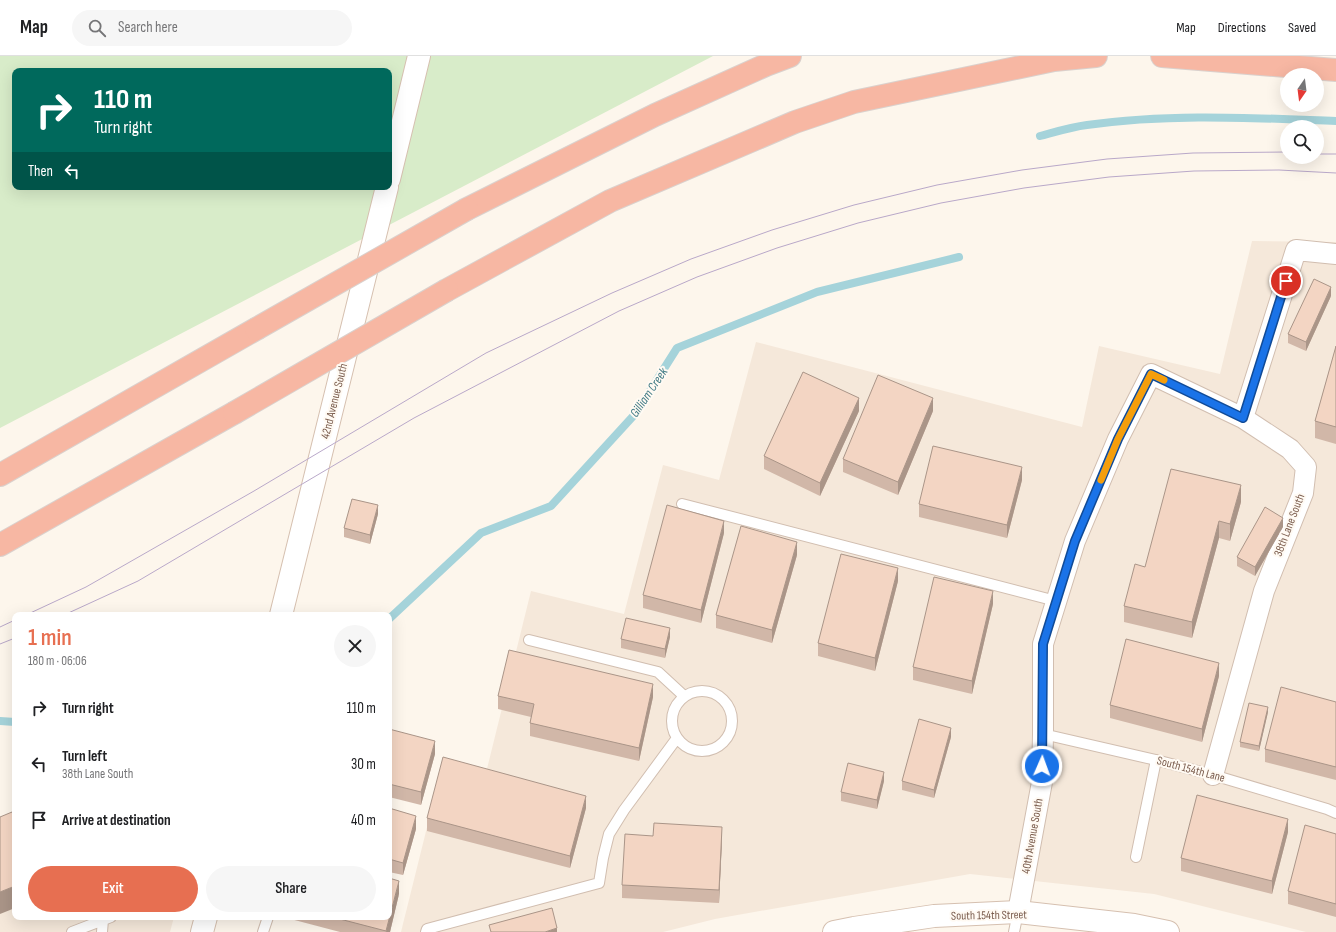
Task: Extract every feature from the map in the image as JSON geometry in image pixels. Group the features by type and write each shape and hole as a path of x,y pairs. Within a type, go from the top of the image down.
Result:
{"highway":[{"path":"0,475 467,209 654,115 766,65 790,56"},
{"path":"0,545 234,413 447,290 610,201 795,122 854,102 1054,60 1096,56"},
{"path":"1162,56 1336,70"}],"street":[{"path":"392,167 419,56"},
{"name":"42nd Avenue South","path":"282,612 386,190"},
{"path":"1243,418 1296,250 1336,254"},
{"name":"38th Lane South","path":"1151,374 1243,418 1290,449 1306,467 1303,493 1264,591 1213,775"},
{"name":"40th Avenue South","path":"1016,922 1042,782 1043,644 1075,541 1118,439 1151,374"},
{"name":"South 154th Street","path":"847,930 934,916 1016,922 1134,925 1168,932"},
{"path":"202,932 205,920"}],"lane":[{"path":"682,504 1056,601"},
{"path":"529,640 658,672 684,696"},
{"path":"707,691 718,696 726,704 731,715 731,726 727,738 719,746 708,751 696,751 685,746 677,738 672,727 672,716 676,705 684,696 695,692 707,691"},
{"name":"South 154th Lane","path":"1043,734 1156,760 1213,775 1336,813"},
{"path":"426,932 428,929 600,882 603,858 609,834 624,810 677,738"},
{"path":"1136,857 1156,760"},
{"path":"72,932 104,920"},
{"path":"102,932 107,920"},
{"path":"263,932 267,920"}],"shaded area":[{"path":"1252,241 1336,242 1336,932 1306,932 1154,894 970,874 715,919 663,932 401,932 438,783 481,793 531,591 624,614 663,465 719,480 756,342 1082,427 1099,346 1220,374"},
{"path":"12,823 12,920 173,920 170,932 0,932 0,829"}],"green space":[{"path":"0,56 713,56 0,428"}],"building":[{"path":"1314,279 1331,287 1306,342 1288,334"},
{"path":"1336,346 1336,427 1315,421"},
{"path":"803,372 859,398 820,483 764,456"},
{"path":"878,375 933,398 898,482 843,459"},
{"path":"933,446 1022,467 1007,525 919,504"},
{"path":"1171,469 1241,485 1230,524 1219,521 1192,622 1124,606 1135,564 1145,567"},
{"path":"352,499 378,505 370,535 344,528"},
{"path":"667,505 724,521 701,610 643,595"},
{"path":"1265,507 1283,518 1255,567 1237,557"},
{"path":"741,526 797,542 772,630 716,615"},
{"path":"841,554 898,568 875,658 818,643"},
{"path":"934,577 993,591 972,681 913,667"},
{"path":"626,618 670,628 665,649 621,639"},
{"path":"1126,639 1219,663 1202,729 1110,705"},
{"path":"509,650 653,684 639,748 530,723 534,704 498,696"},
{"path":"1281,687 1336,702 1336,767 1265,749"},
{"path":"1249,703 1268,707 1259,746 1240,742"},
{"path":"919,719 951,728 934,790 902,781"},
{"path":"392,730 435,741 421,792 392,785"},
{"path":"443,757 586,796 570,856 427,818"},
{"path":"848,763 884,772 877,800 841,792"},
{"path":"1197,795 1288,819 1272,881 1181,858"},
{"path":"392,809 416,816 403,863 392,860"},
{"path":"12,812 12,887 0,892 0,817"},
{"path":"654,823 722,827 719,890 622,885 625,834 653,836"},
{"path":"1305,825 1336,834 1336,904 1288,891"},
{"path":"392,879 399,881 392,908"},
{"path":"552,908 557,928 545,932 491,932 489,925"},
{"path":"344,920 389,920 386,931"}],"waterway":[{"path":"1040,136 1081,126 1149,119 1212,117 1336,121"},
{"name":"Gilliam Creek","path":"392,616 481,533 551,506 636,413 677,348 817,292 959,257"},
{"name":"Gilliam Creek","path":"0,721 12,722"}],"tram line":[{"path":"32,612 86,587 254,491 486,353 612,293 691,259 772,230 854,205 937,185 1022,170 1107,159 1193,153 1280,152"},
{"path":"1324,154 1336,154"},
{"path":"71,612 138,581 414,418 619,311 697,277 777,248 858,223 941,203 1024,188 1109,177 1194,171 1279,170 1336,173"},
{"path":"0,627 12,621"},
{"path":"0,644 12,639"}],"slow traffic":[{"path":"1101,480 1118,439 1151,374 1164,380"}],"route":[{"path":"1042,766 1043,644 1075,541 1118,439 1144,387 1151,374 1243,418 1286,281"}]}
